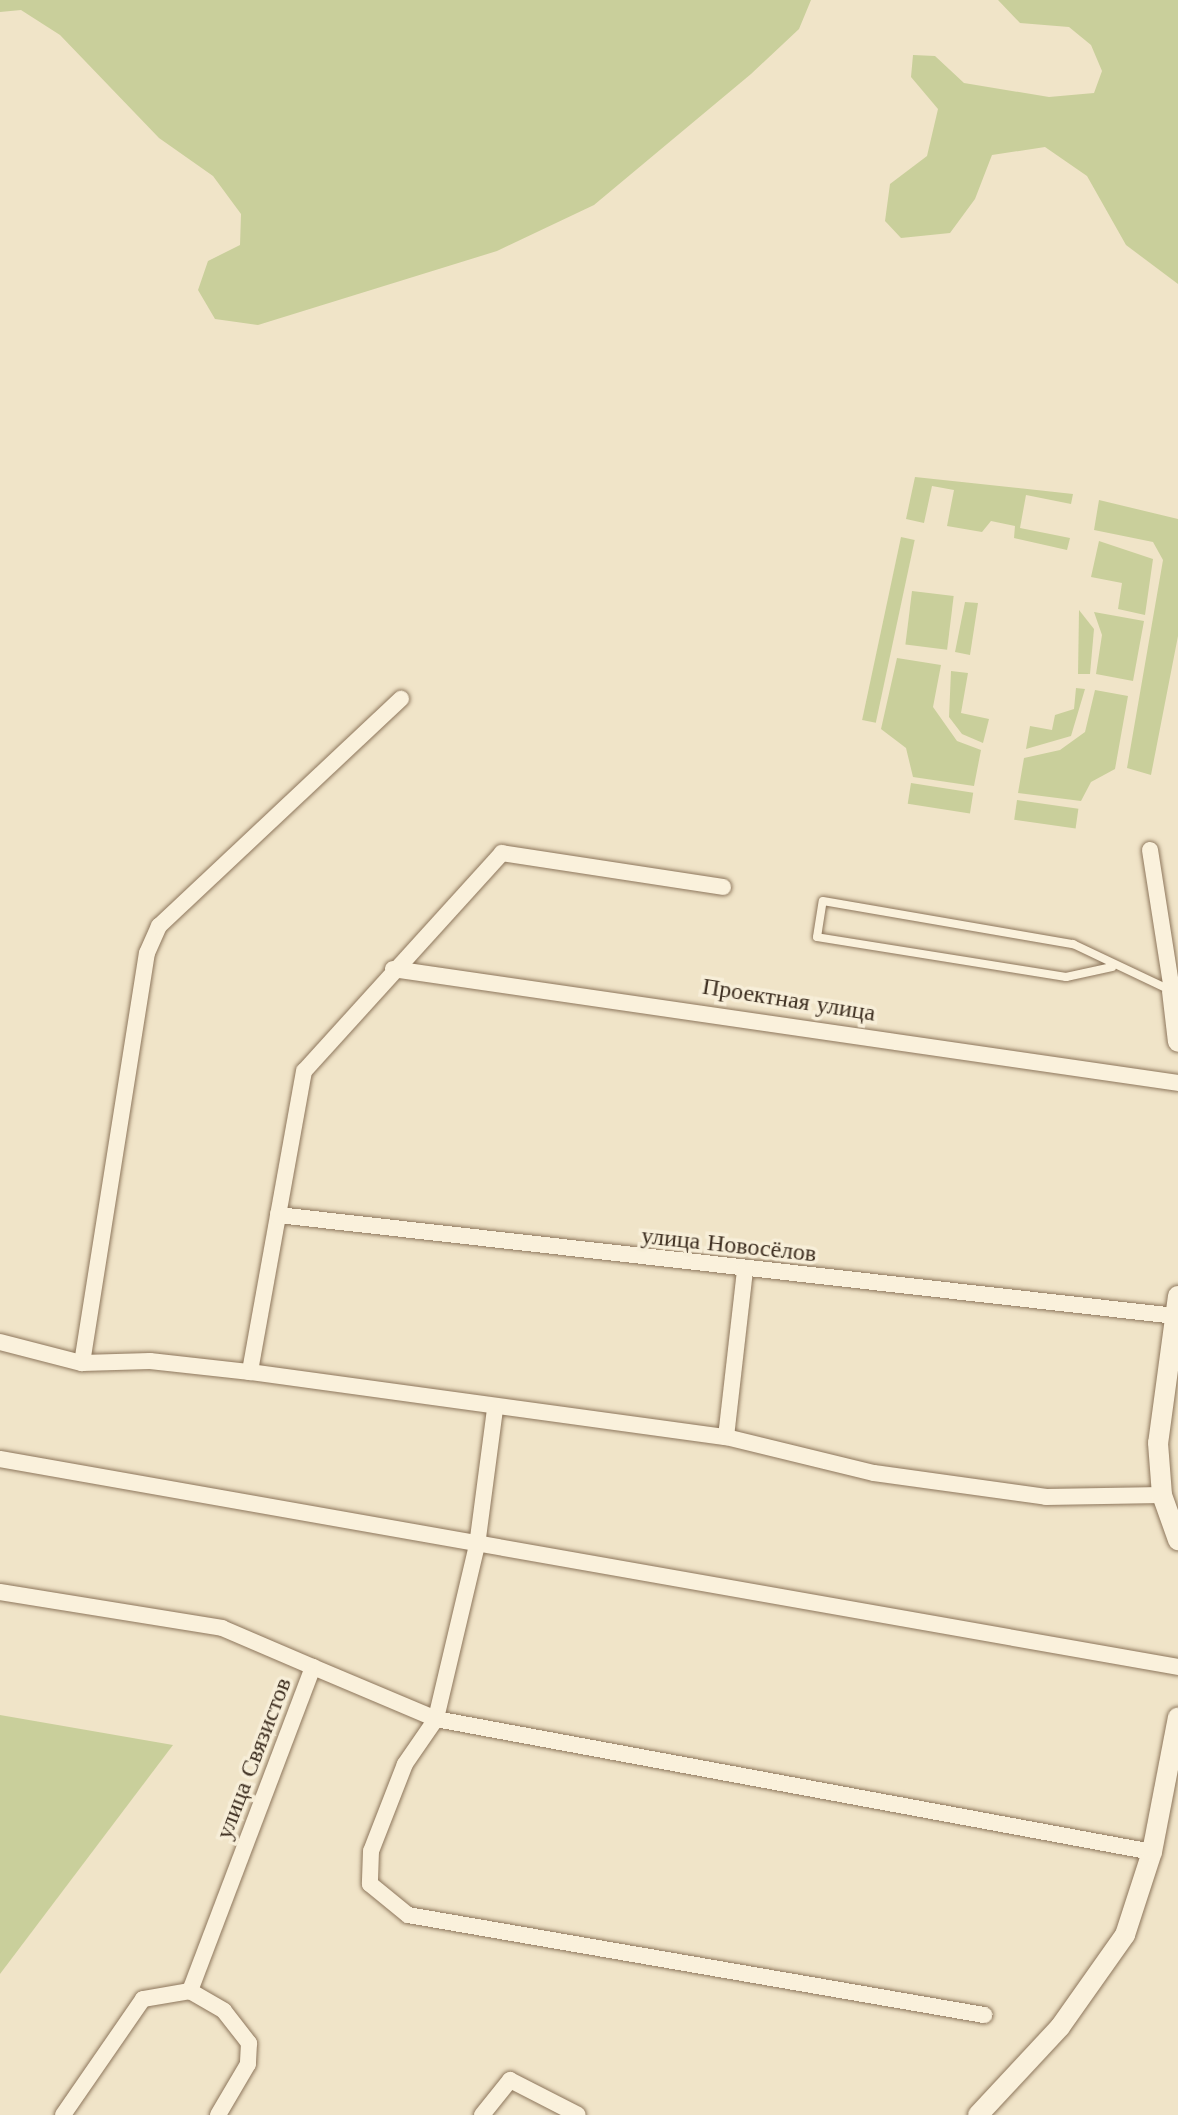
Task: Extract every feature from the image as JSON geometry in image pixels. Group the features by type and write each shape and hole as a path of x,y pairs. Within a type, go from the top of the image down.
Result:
{"street":[{"path":"82,1363 147,953 159,926 401,699"},
{"path":"1150,850 1178,1042"},
{"path":"250,1372 304,1071 393,969 502,853 723,887"},
{"name":"Проектная улица","path":"393,969 1178,1083"},
{"name":"улица Новосёлов","path":"278,1215 745,1270 1177,1306"},
{"path":"726,1437 745,1270"},
{"path":"1177,1306 1158,1443 1162,1495 1178,1540"},
{"path":"0,1342 82,1363 150,1361 250,1372 495,1409 726,1437 874,1473 1046,1497 1162,1495"},
{"path":"495,1409 477,1545 436,1719 405,1764 371,1851 370,1884 408,1915 984,2015"},
{"path":"0,1459 1178,1667"},
{"name":"улица Связистов","path":"0,1592 222,1628 313,1667 190,1991"},
{"path":"313,1667 436,1719 1152,1852"},
{"path":"978,2115 1060,2027 1125,1935 1152,1852 1178,1717"},
{"path":"63,2115 143,1999 190,1991 224,2011 249,2043 248,2064 218,2115"},
{"path":"482,2115 510,2080 578,2115"}],"lane":[{"path":"1112,967 1066,977 817,937 823,901 1073,944 1112,967 1172,991"}],"green space":[{"path":"0,0 811,0 799,29 751,74 594,205 497,251 258,325 215,319 198,290 208,261 240,245 241,214 213,176 159,138 60,35 21,10 0,12"},
{"path":"998,0 1178,0 1178,284 1126,245 1087,176 1045,147 992,155 975,199 950,233 901,238 885,221 890,184 927,156 938,109 911,77 913,55 935,56 964,83 1049,97 1094,93 1102,71 1091,45 1069,27 1020,23"},
{"path":"915,477 1073,494 1071,504 1026,495 1020,528 1070,538 1067,550 1014,538 1015,526 991,521 982,532 947,526 954,490 932,486 924,523 906,519"},
{"path":"1099,500 1178,519 1178,636 1151,775 1127,768 1163,560 1153,542 1094,530"},
{"path":"901,537 915,540 876,723 862,720"},
{"path":"1099,541 1153,559 1145,615 1118,609 1122,583 1091,577"},
{"path":"912,591 954,596 947,650 905,645"},
{"path":"965,602 978,603 970,655 955,652"},
{"path":"1079,610 1094,629 1090,674 1078,674"},
{"path":"1094,612 1144,621 1133,681 1096,674 1102,635"},
{"path":"897,658 941,665 933,707 957,741 981,750 974,786 913,777 906,748 881,729"},
{"path":"951,671 968,673 961,713 989,719 983,743 962,734 949,717"},
{"path":"1076,688 1085,689 1071,736 1026,749 1030,726 1052,730 1055,715 1074,709"},
{"path":"1095,690 1128,696 1115,769 1091,782 1081,801 1018,793 1024,758 1060,750 1085,732"},
{"path":"911,783 973,793 970,814 908,804"},
{"path":"1017,800 1078,809 1076,828 1014,820"},
{"path":"0,1715 173,1745 0,1974"}]}
